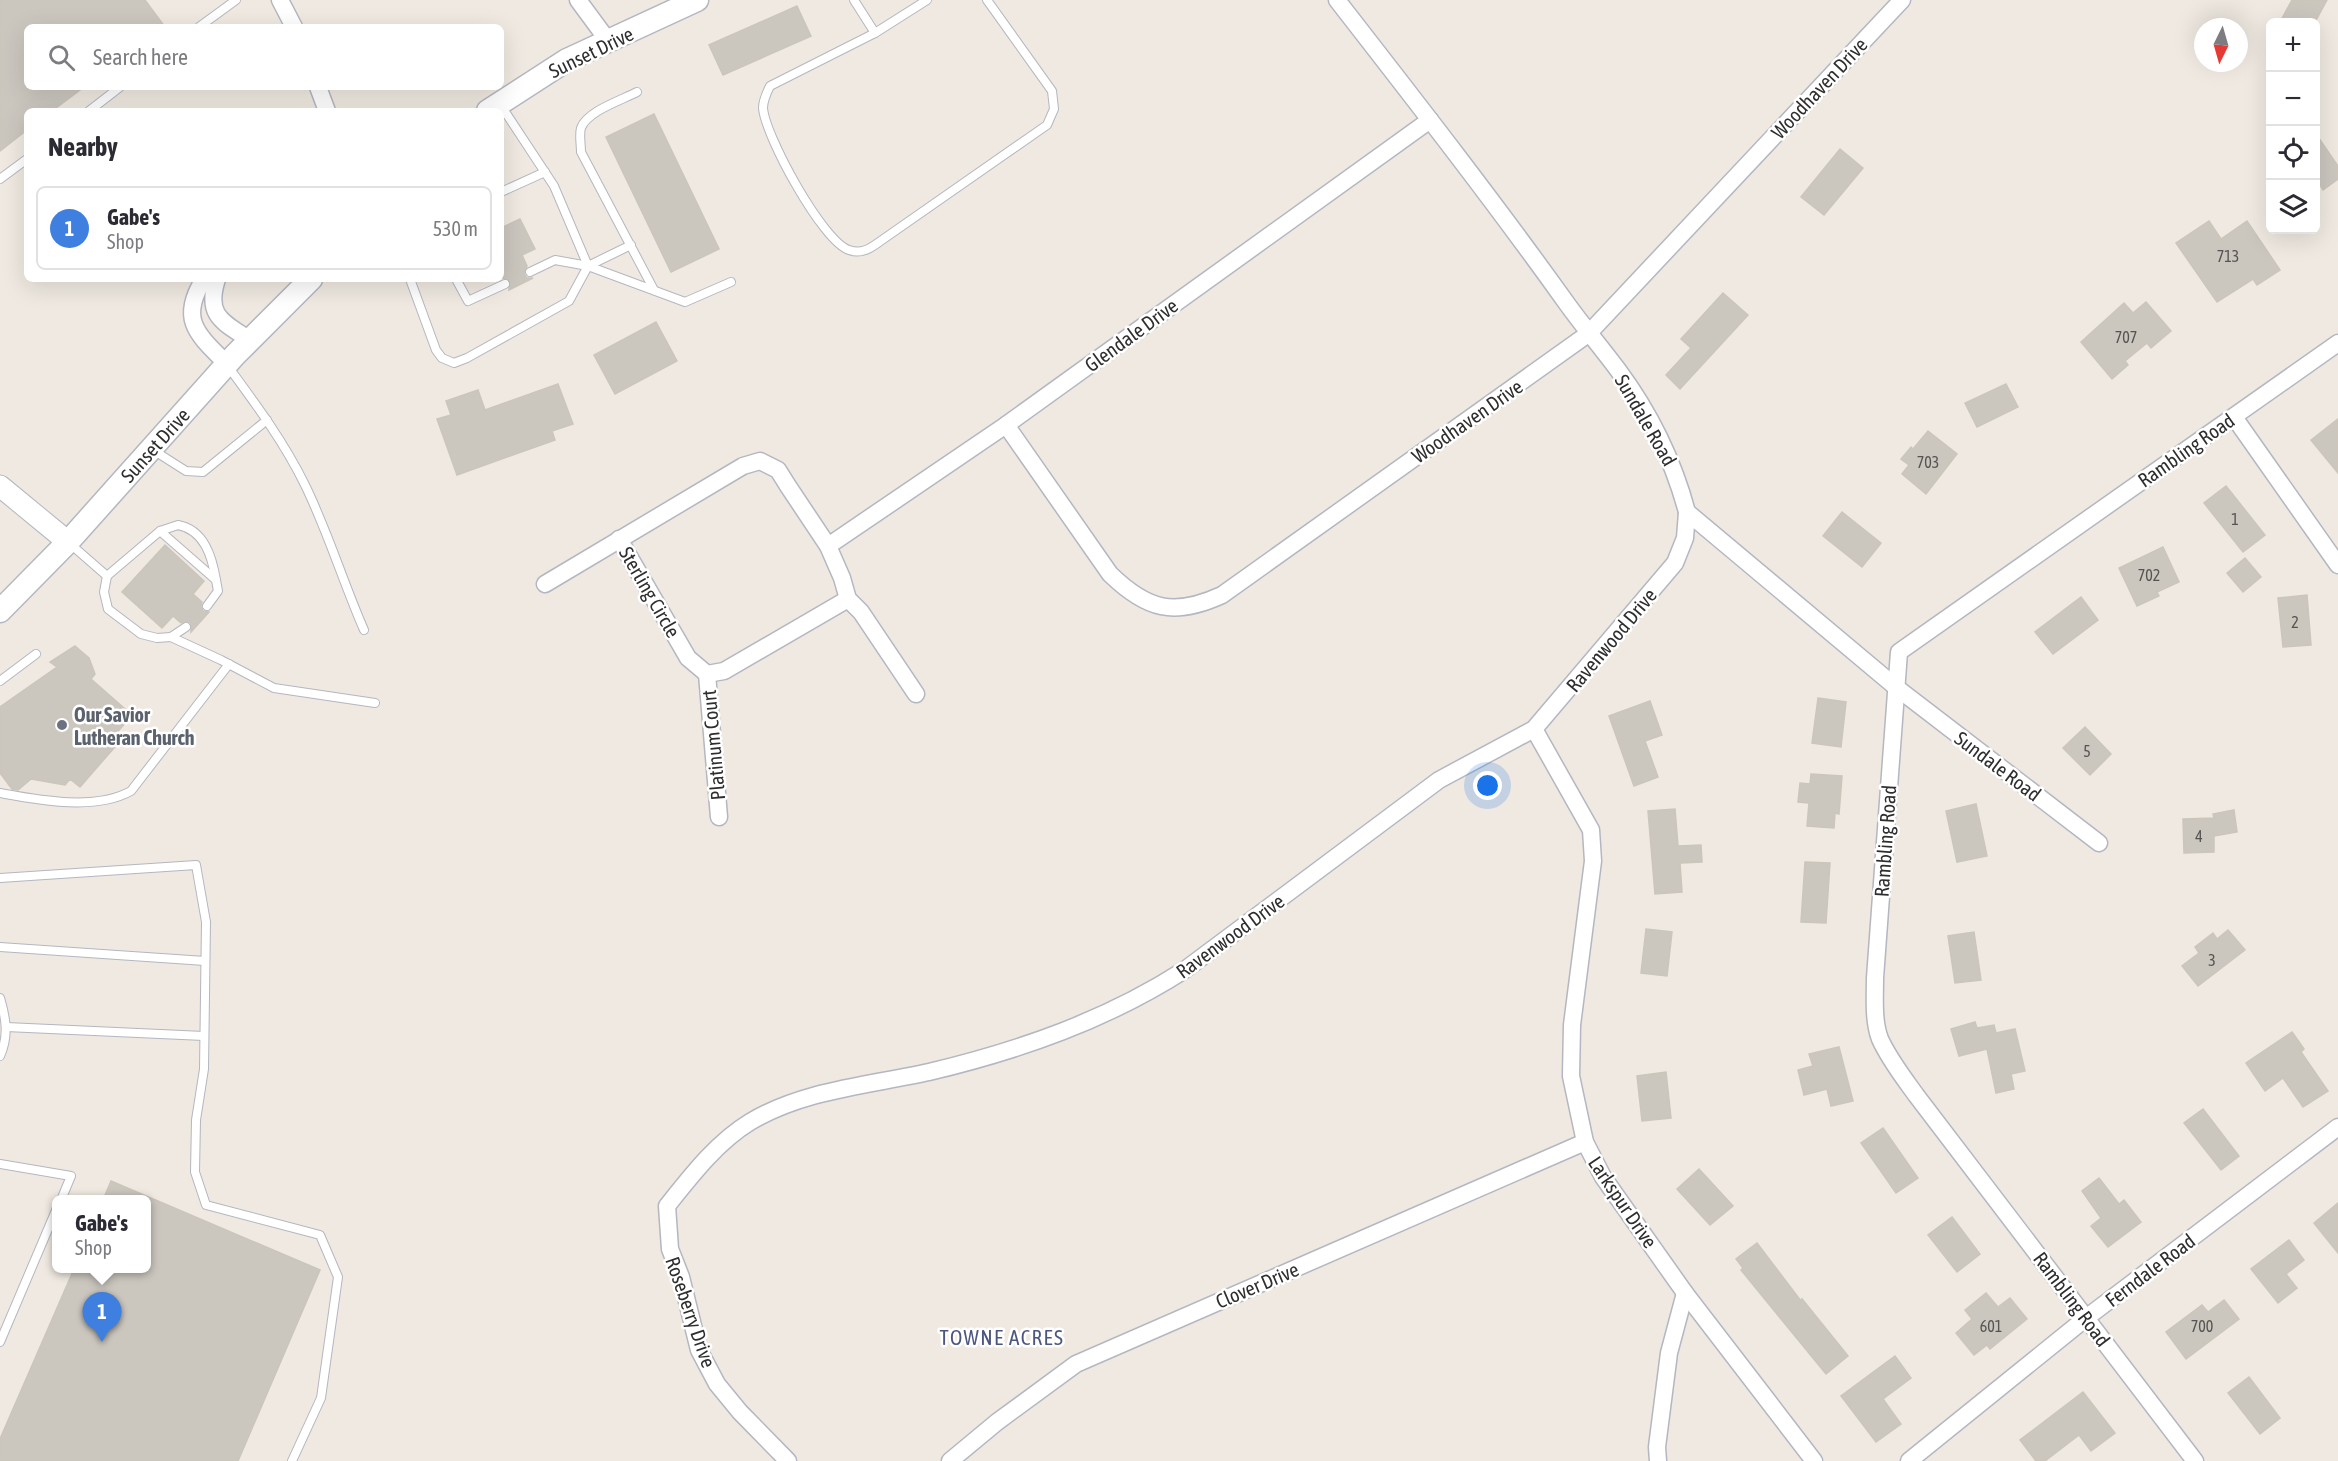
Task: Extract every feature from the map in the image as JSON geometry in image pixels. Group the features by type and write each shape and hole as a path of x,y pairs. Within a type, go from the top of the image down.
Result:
{"main road":[{"name":"Sunset Drive","path":"494,107 567,60 697,0"},
{"name":"Sunset Drive","path":"0,611 68,542 227,364 307,282"}],"street":[{"path":"280,0 292,24"},
{"path":"578,0 609,42"},
{"name":"Sundale Road","path":"1337,0 1496,205 1644,408 1673,467 1687,512 1897,688 2098,843"},
{"name":"Woodhaven Drive","path":"1005,425 1110,573 1127,590 1143,600 1164,607 1186,608 1222,595 1588,334 1902,0"},
{"path":"319,90 326,108"},
{"name":"Glendale Drive","path":"828,546 1005,425 1430,120"},
{"path":"202,282 193,297 190,313 198,334 227,364"},
{"path":"216,282 214,311 219,319 250,340"},
{"name":"Rambling Road","path":"2195,1461 1916,1095 1879,1037 1875,1009 1875,978 1899,652 2338,343"},
{"path":"2235,417 2338,565"},
{"name":"Sterling Circle","path":"707,674 688,658 619,539 743,466 760,461 778,470 828,546"},
{"path":"0,486 68,542"},
{"name":"Ravenwood Drive","path":"667,1206 701,1164 726,1142 749,1123 780,1107 1004,1053 1090,1020 1158,987 1223,943 1439,780 1534,729 1675,563 1685,538 1687,512"},
{"path":"545,584 619,539"},
{"path":"828,546 842,578 848,599 861,612 916,694"},
{"path":"707,674 724,671 848,599"},
{"name":"Platinum Court","path":"707,674 719,817"},
{"name":"Larkspur Drive","path":"1534,729 1591,830 1593,861 1572,1025 1571,1076 1585,1142 1603,1177 1685,1293 1814,1461"},
{"name":"Ferndale Road","path":"1909,1461 2086,1318 2338,1127"},
{"name":"Clover Drive","path":"950,1461 997,1422 1076,1364 1585,1142"},
{"name":"Roseberry Drive","path":"667,1206 670,1250 681,1277 699,1350 717,1384 740,1412 788,1461"},
{"path":"1658,1461 1657,1447 1669,1353 1685,1293"}],"lane":[{"path":"203,24 236,0"},
{"path":"854,0 875,33"},
{"path":"927,0 875,33 770,86 763,106 769,133 801,193 833,239 848,250 864,252 1047,125 1054,109 1052,91 987,0"},
{"path":"93,108 116,90"},
{"path":"637,93 589,116 581,126 581,152 654,290"},
{"path":"504,120 545,171 554,186 588,266"},
{"path":"0,179 24,161"},
{"path":"504,191 545,171"},
{"path":"411,282 436,350 442,358 454,363 569,301 588,266 631,245"},
{"path":"530,272 555,260 588,266 685,302 731,282"},
{"path":"458,282 468,302 506,284"},
{"path":"227,364 267,420 304,484 334,552 364,630"},
{"path":"151,449 186,471 202,472 267,420"},
{"path":"207,606 218,591 211,555 197,533 178,525 160,531 107,576 104,592 108,609 141,634 157,638 171,637 274,688 375,703"},
{"path":"160,531 216,580"},
{"path":"68,542 107,576"},
{"path":"171,637 186,627"},
{"path":"0,681 36,654"},
{"path":"0,793 33,799 91,802 117,799 131,792 229,664"},
{"path":"0,878 196,865 206,921 204,1069 196,1120 195,1172 206,1205 320,1235 339,1277 321,1398 292,1461"},
{"path":"0,947 205,961"},
{"path":"0,998 6,1027 5,1046 0,1056"},
{"path":"6,1027 204,1036"},
{"path":"0,1164 71,1176 63,1195"},
{"path":"0,1342 52,1220"}],"building":[{"path":"0,0 145,0 163,24 24,24 24,90 80,90 56,108 24,108 24,132 0,151"},
{"path":"2292,0 2327,0 2317,18 2282,18"},
{"path":"797,6 811,36 723,75 709,45"},
{"path":"654,114 719,249 671,272 606,137"},
{"path":"2320,140 2338,166 2338,179 2323,190 2320,185"},
{"path":"1840,149 1863,168 1824,215 1801,197"},
{"path":"520,219 535,249 522,255 527,266 524,274 527,278 533,278 509,290 510,281 504,278 504,227"},
{"path":"2209,221 2221,239 2247,221 2280,270 2257,285 2253,279 2217,302 2176,243"},
{"path":"1723,293 1748,315 1680,389 1666,375 1691,348 1681,339"},
{"path":"2146,302 2171,331 2151,348 2147,343 2125,361 2128,365 2112,379 2081,342 2124,303 2133,313"},
{"path":"656,322 677,361 615,394 594,355"},
{"path":"558,384 573,424 552,431 555,440 457,475 437,419 451,415 446,401 478,390 485,410"},
{"path":"2006,384 2018,407 1977,427 1965,403"},
{"path":"2338,419 2338,473 2311,440"},
{"path":"1928,431 1957,454 1926,494 1902,474 1909,465 1901,459"},
{"path":"2226,486 2265,535 2243,552 2204,503"},
{"path":"1842,512 1881,543 1862,567 1823,536"},
{"path":"165,545 204,581 193,594 202,602 203,611 209,612 191,632 191,623 186,621 181,623 173,616 162,628 122,592"},
{"path":"2163,547 2179,582 2157,592 2159,596 2137,606 2119,568"},
{"path":"2245,558 2261,577 2243,592 2227,573"},
{"path":"2307,595 2311,645 2283,647 2278,598"},
{"path":"2081,597 2098,620 2053,654 2035,632"},
{"name":"Our Savior Lutheran Church","path":"75,646 89,658 95,674 91,679 132,715 114,736 120,741 80,787 70,779 65,785 31,779 18,790 12,789 0,773 0,707 57,667 50,662"},
{"path":"1818,698 1846,702 1841,747 1812,743"},
{"path":"1650,701 1662,735 1645,741 1658,777 1634,786 1609,716"},
{"path":"2085,727 2111,754 2090,775 2063,748"},
{"path":"1811,774 1842,776 1839,814 1835,813 1834,828 1807,826 1809,803 1798,802 1800,783 1810,784"},
{"path":"1976,804 1987,856 1957,862 1946,811"},
{"path":"1675,809 1678,846 1701,845 1702,862 1680,863 1682,892 1655,894 1648,811"},
{"path":"2234,810 2237,832 2214,836 2214,852 2184,853 2183,819 2214,818 2213,814"},
{"path":"1805,862 1830,863 1826,923 1801,922"},
{"path":"1646,929 1672,932 1667,976 1641,973"},
{"path":"2228,930 2245,950 2198,986 2182,966 2199,953 2195,947 2213,933 2217,939"},
{"path":"1974,932 1981,980 1955,983 1948,936"},
{"path":"1975,1022 1977,1028 1994,1025 1996,1033 2015,1029 2025,1071 2011,1074 2014,1089 1996,1093 1987,1049 1959,1056 1951,1029"},
{"path":"2292,1032 2304,1049 2301,1052 2328,1091 2303,1107 2283,1078 2265,1091 2246,1063"},
{"path":"1839,1047 1853,1101 1831,1106 1827,1089 1804,1095 1798,1070 1813,1066 1809,1054"},
{"path":"1666,1072 1671,1118 1642,1121 1637,1076"},
{"path":"2203,1109 2239,1156 2221,1170 2184,1123"},
{"path":"1883,1128 1918,1178 1896,1193 1861,1143"},
{"path":"1699,1169 1733,1206 1710,1225 1677,1189"},
{"path":"2099,1178 2119,1204 2124,1200 2141,1222 2108,1247 2091,1226 2101,1218 2082,1191"},
{"path":"111,1181 144,1195 105,1195"},
{"path":"151,1198 320,1270 238,1461 0,1461 0,1439 72,1273 151,1273"},
{"path":"2338,1203 2338,1253 2314,1223"},
{"path":"1952,1217 1980,1254 1957,1272 1928,1235"},
{"path":"2289,1240 2304,1260 2286,1274 2297,1288 2278,1303 2251,1269"},
{"path":"1757,1243 1801,1301 1802,1299 1848,1356 1826,1374 1741,1270 1743,1268 1736,1259"},
{"path":"1986,1293 1998,1307 2010,1298 2027,1319 1990,1349 1987,1345 1974,1355 1956,1333 1972,1319 1965,1310"},
{"path":"2224,1300 2239,1319 2186,1359 2166,1332 2202,1305 2208,1312"},
{"path":"1895,1356 1911,1378 1883,1399 1901,1424 1876,1442 1841,1396"},
{"path":"2249,1377 2280,1418 2260,1434 2228,1393"},
{"path":"2083,1392 2115,1433 2091,1451 2079,1435 2045,1461 2036,1461 2020,1440"}],"place":[{"name":"Our Savior Lutheran Church","path":"62,725"},
{"name":"Gabe's","path":"102,1342"}],"district":[{"name":"TOWNE ACRES","path":"1002,1337"}]}
